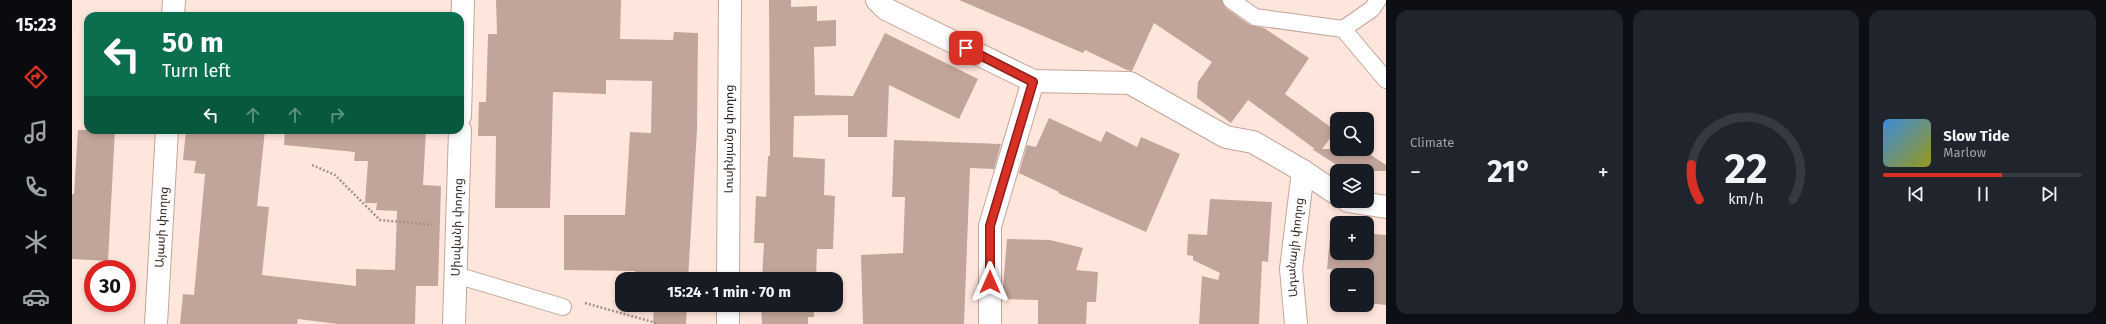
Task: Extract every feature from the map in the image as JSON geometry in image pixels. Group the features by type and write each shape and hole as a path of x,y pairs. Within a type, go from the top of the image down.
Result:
{"street":[{"path":"173,12 174,0"},
{"path":"463,0 463,12"},
{"name":"Լուսինյանց փողոց","path":"728,272 730,0"},
{"path":"877,0 886,9 1033,82 1130,83 1226,137 1253,142 1303,171 1330,189"},
{"path":"990,324 990,226 1033,82"},
{"name":"Այասի փողոց","path":"156,324 167,134"},
{"name":"Սիսվանի փողոց","path":"454,324 460,134"},
{"name":"Ադանայի փողոց","path":"1296,324 1291,269 1303,171"},
{"path":"1374,205 1386,207"},
{"path":"728,312 728,324"}],"lane":[{"path":"1231,0 1255,17 1343,29 1386,80"},
{"path":"1343,29 1372,9 1378,0"},
{"path":"456,275 563,307"}],"path":[{"path":"312,165 335,175 380,220 457,227"},
{"path":"563,307 581,302 660,324"}],"building":[{"path":"496,0 621,0 620,39 673,40 674,32 698,33 697,130 688,272 564,270 564,215 625,215 630,132 651,133 652,81 606,80 606,94 553,92 550,208 495,208 496,136 478,136 479,102 486,102 488,34 497,34"},
{"path":"769,0 791,0 791,7 817,6 817,21 836,20 836,46 814,47 815,95 853,96 885,33 978,79 959,119 889,85 887,137 848,137 848,115 794,116 793,157 825,159 824,195 835,196 833,249 817,249 816,272 762,272 764,243 754,243 756,196 766,197 768,156 770,156"},
{"path":"959,0 1222,0 1226,8 1250,25 1264,28 1309,58 1285,94 1330,127 1330,139 1322,149 1330,149 1330,156 1372,156 1386,165 1386,171 1374,171 1374,164 1335,164 1312,149 1315,149 1248,100 1231,123 1197,98 1198,82 1212,62 1154,23 1132,71 1085,50 1083,53"},
{"path":"1049,118 1101,142 1106,131 1137,147 1141,137 1180,154 1146,232 1058,193 1059,192 1019,173 1027,145 1036,147"},
{"path":"78,130 84,130 84,134 115,134 108,260 72,259 72,194 74,194"},
{"path":"186,134 265,134 257,206 269,207 262,275 356,286 356,269 395,270 397,211 376,210 377,203 365,203 368,161 354,161 355,152 284,145 285,134 426,134 423,185 441,186 438,286 416,286 415,324 338,324 298,319 297,324 180,324 183,294 194,295 205,174 194,173 196,161 183,160"},
{"path":"894,140 1001,144 994,169 970,168 964,324 863,324 861,255 903,253 905,197 892,197"},
{"path":"1210,199 1272,202 1268,262 1262,261 1259,324 1199,324 1202,276 1218,280 1220,273 1193,260 1193,256 1187,255 1188,234 1207,235"},
{"path":"1374,234 1386,235 1386,305 1374,304 1374,268 1327,269 1330,238 1330,260 1374,260"},
{"path":"1007,239 1050,240 1083,248 1076,270 1098,272 1096,302 1087,302 1086,324 1038,324 1038,300 1002,299"},
{"path":"654,312 687,312 686,324 653,324"},
{"path":"761,312 814,312 814,317 808,317 808,324 762,324"}],"route":[{"path":"966,48 1033,82 990,226 990,282"}]}
